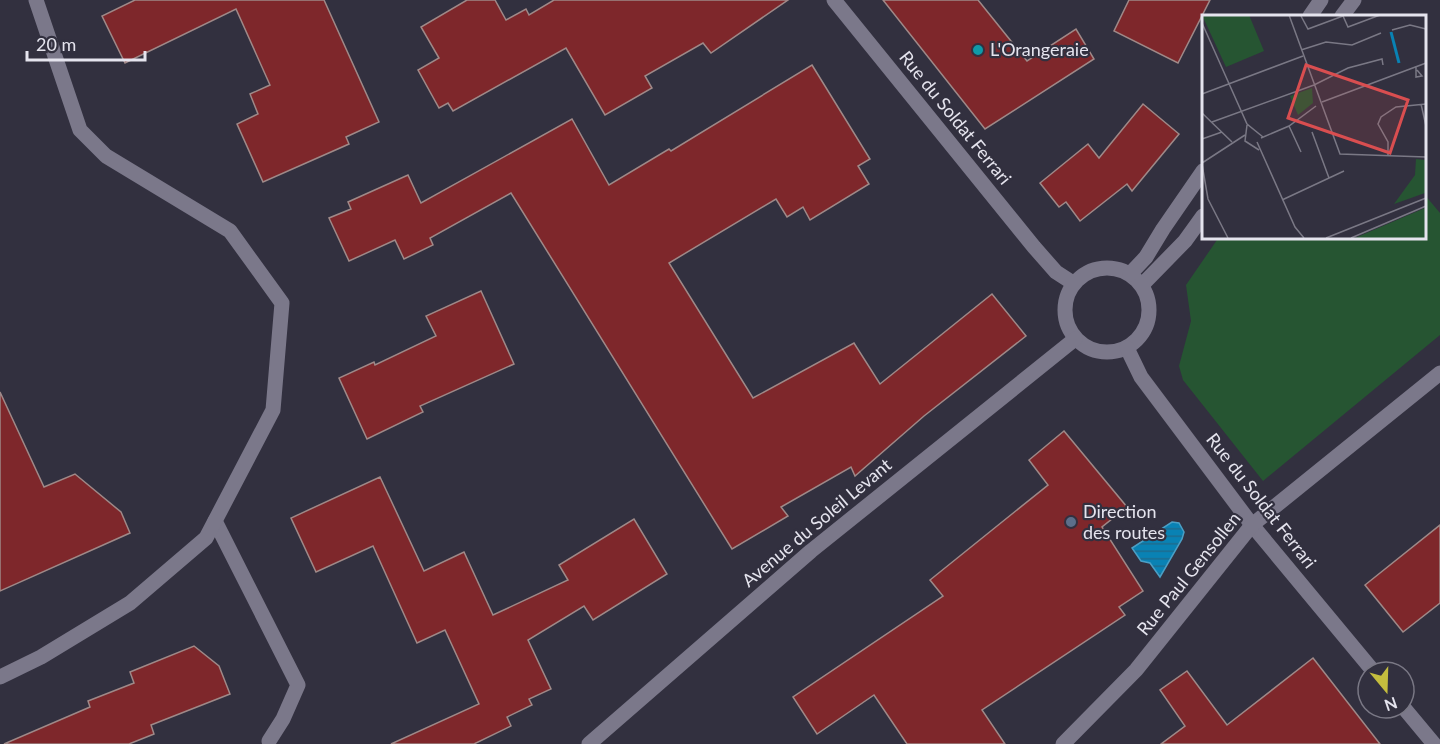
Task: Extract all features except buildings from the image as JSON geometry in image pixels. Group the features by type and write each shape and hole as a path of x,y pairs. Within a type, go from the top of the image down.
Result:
{"street":[{"path":"0,677 41,657 130,603 206,538 273,410 282,303 230,231 106,156 80,130 36,0"},
{"name":"Rue du Soldat Ferrari","path":"834,0 1034,247 1056,272 1073,283"},
{"path":"1311,15 1322,0"},
{"path":"1343,15 1354,0"},
{"path":"1130,274 1146,257 1202,172"},
{"path":"1142,285 1185,241 1202,217"},
{"path":"1099,268 1115,268 1130,274 1142,285 1148,299 1149,313 1146,327 1138,339 1127,348 1113,352 1099,352 1086,347 1075,339 1067,326 1064,312 1066,297 1073,283 1084,273 1099,268"},
{"name":"Avenue du Soleil Levant","path":"590,744 811,551 1075,339"},
{"name":"Rue du Soldat Ferrari","path":"1127,348 1141,377 1252,525 1364,660"},
{"name":"Rue Paul Gensollen","path":"1063,744 1136,670 1252,525 1440,373"},
{"path":"215,521 298,685 283,718 269,741"},
{"path":"1414,720 1434,744"}],"green space":[{"path":"1425,195 1440,213 1440,335 1263,481 1183,380 1179,366 1191,321 1186,285 1218,238 1425,238"}],"water":[{"path":"1172,522 1179,523 1184,532 1160,577 1150,563 1141,561 1132,548"}],"place":[{"name":"L'Orangeraie","path":"978,50"},
{"name":"Direction des routes","path":"1071,522"}]}
